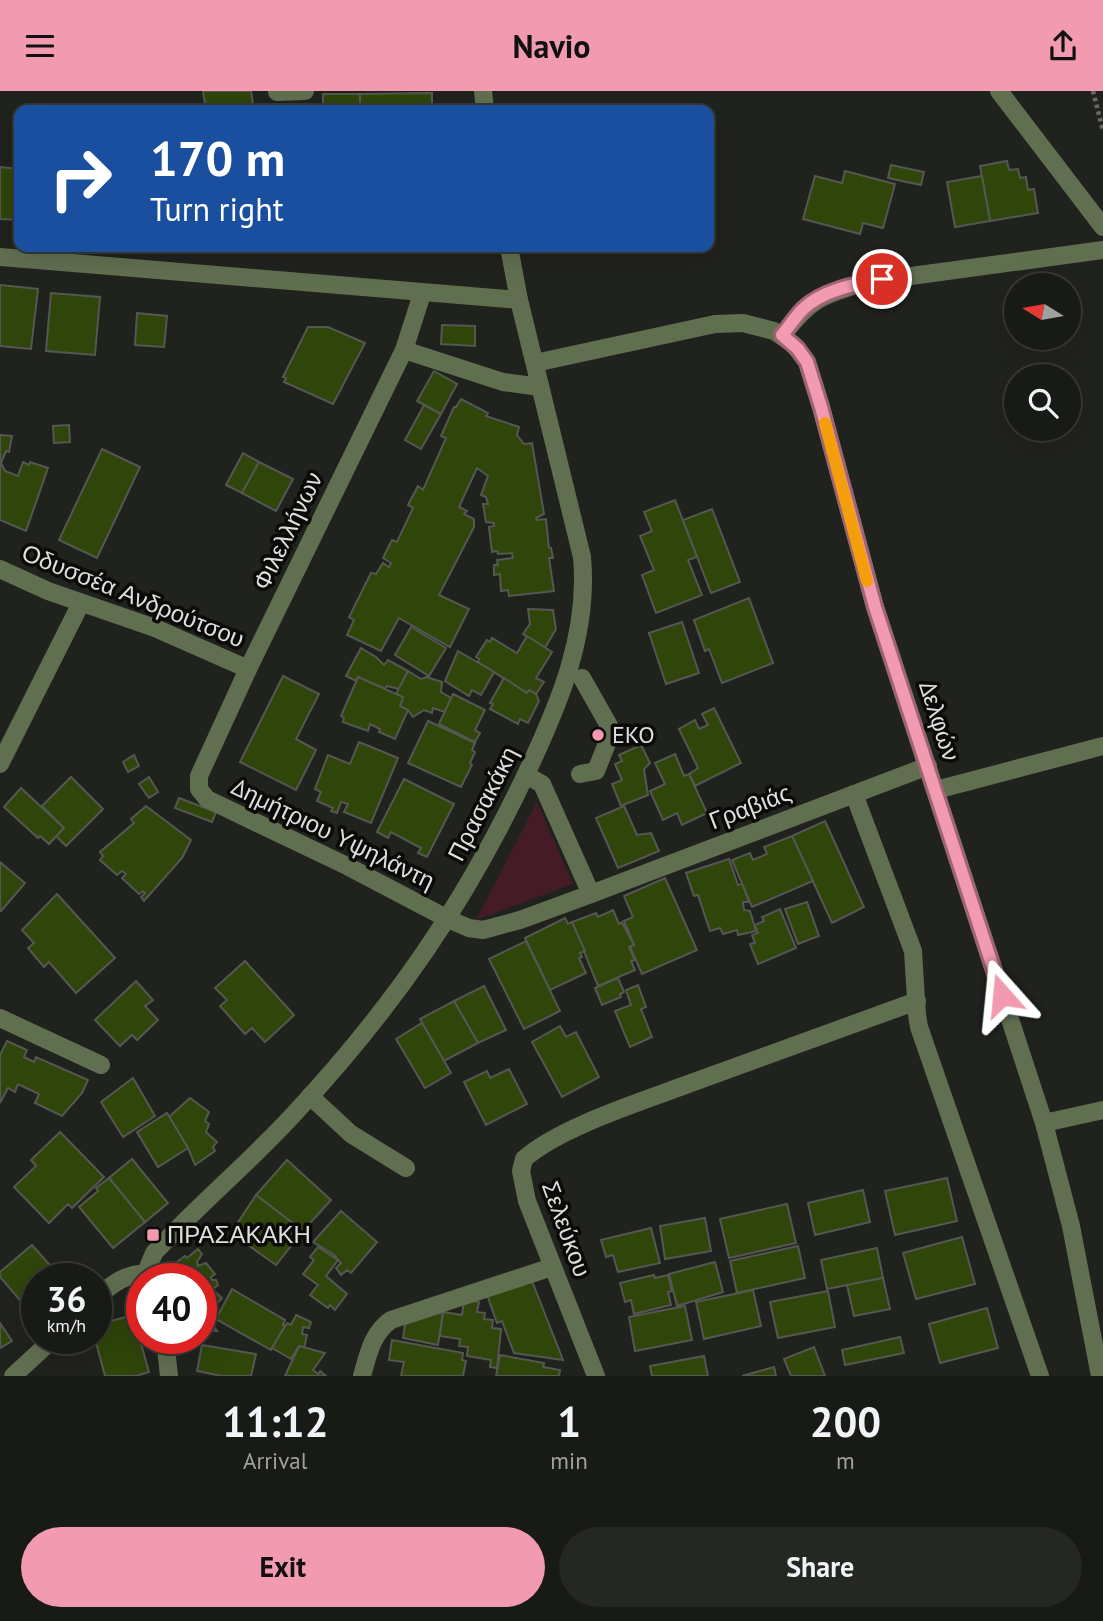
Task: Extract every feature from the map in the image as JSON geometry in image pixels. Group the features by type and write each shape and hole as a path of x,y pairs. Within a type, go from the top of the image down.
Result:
{"street":[{"path":"277,92 305,91"},
{"path":"999,91 1103,227"},
{"path":"782,335 811,303 867,282 1103,250"},
{"name":"Πρασακάκη","path":"149,1263 154,1253 310,1096 390,1001 448,919 488,851 554,715 567,680 580,625 583,589 579,543 519,300 510,252"},
{"path":"0,257 519,300"},
{"name":"Φιλελλήνων","path":"199,789 199,776 248,669 404,350 422,294"},
{"name":"Δελφών","path":"535,363 723,323 749,324 782,335 798,349 807,362 875,607 1044,1123 1071,1226 1100,1376"},
{"path":"404,350 503,382 540,387"},
{"name":"Οδυσσέα Ανδρούτσου","path":"0,569 34,586 143,623 248,669"},
{"path":"0,764 81,603"},
{"path":"580,774 596,771 612,731 582,678"},
{"path":"936,790 1103,746"},
{"name":"Γραβιάς","path":"448,919 469,928 483,930 520,920 928,766"},
{"path":"526,775 542,784 591,894"},
{"name":"Δημήτριου Υψηλάντη","path":"199,789 207,799 347,866 448,919"},
{"path":"854,794 913,951 919,1027 1040,1376"},
{"name":"Σελεύκου","path":"596,1376 527,1201 521,1166 524,1159 582,1126 645,1100 917,1001"},
{"path":"0,1018 101,1065"},
{"path":"310,1096 351,1134 406,1168"},
{"path":"1044,1123 1103,1110"},
{"path":"362,1376 375,1335 391,1320 552,1268"},
{"path":"1084,1294 1102,1293"},
{"path":"13,1376 37,1354"},
{"path":"166,1354 169,1376"}],"path":[{"path":"1093,91 1103,131"}],"shaded area":[{"path":"537,802 573,884 476,920"}],"building":[{"path":"203,91 251,91 253,105 205,105"},
{"path":"432,93 432,105 360,105 360,94"},
{"path":"323,94 360,94 360,105 323,105"},
{"path":"1007,161 1009,170 1018,169 1020,178 1026,177 1028,190 1034,189 1038,213 990,221 980,166"},
{"path":"891,165 924,172 921,185 888,178"},
{"path":"0,167 14,168 14,220 0,219"},
{"path":"845,171 895,184 883,228 863,223 860,234 803,219 815,176 842,183"},
{"path":"982,176 990,221 955,227 947,182"},
{"path":"0,285 38,289 31,349 0,346"},
{"path":"51,293 100,297 95,355 46,351"},
{"path":"137,313 167,316 164,347 135,345"},
{"path":"442,325 475,326 475,346 441,344"},
{"path":"308,327 328,327 365,343 333,404 284,382 286,378 283,377"},
{"path":"434,371 457,384 441,414 417,401"},
{"path":"461,399 488,413 486,416 519,427 517,435 524,444 532,443 544,514 536,518 546,519 549,548 553,558 549,558 554,591 509,596 508,590 501,591 500,574 494,575 494,565 498,565 497,560 513,558 512,553 492,552 489,527 494,526 494,523 486,522 483,504 488,504 486,497 481,495 488,476 477,468 459,507 467,511 464,514 474,519 474,527 439,595 469,609 450,647 399,618 381,651 347,635 354,620 349,617 371,573 376,574 383,563 389,567 391,563 383,558 392,540 397,542 413,508 408,505 418,486 423,490 446,438 441,436 454,407"},
{"path":"424,405 441,414 421,449 405,440"},
{"path":"69,425 70,442 54,443 53,426"},
{"path":"0,435 12,436 9,452 6,451 1,463 5,471 18,476 23,462 48,468 26,531 0,520"},
{"path":"102,449 140,467 97,558 59,540"},
{"path":"243,453 259,462 242,493 226,485"},
{"path":"259,462 293,479 276,511 242,493"},
{"path":"675,500 697,557 688,560 702,595 656,613 642,575 654,570 640,536 652,531 644,512"},
{"path":"712,509 740,582 711,593 683,520"},
{"path":"749,598 773,663 722,683 709,649 705,651 694,620"},
{"path":"528,609 553,610 556,629 545,648 523,634 530,624"},
{"path":"682,622 699,673 666,684 649,633"},
{"path":"411,627 446,648 429,676 395,655"},
{"path":"527,636 552,652 536,678 544,682 536,694 529,690 527,693 478,662 476,657 487,640 490,642 492,638 517,653"},
{"path":"361,648 384,665 388,660 408,671 399,689 387,686 385,689 358,677 356,681 346,676"},
{"path":"458,651 494,672 481,695 472,690 469,696 445,681"},
{"path":"408,671 421,679 427,677 442,682 441,692 451,698 445,712 433,708 432,713 424,710 413,717 408,710 400,706 403,697 396,694"},
{"path":"283,676 319,694 296,739 316,750 296,790 240,762"},
{"path":"358,677 403,697 400,706 408,710 395,739 379,732 380,729 370,724 368,731 343,722 344,718 341,716"},
{"path":"504,678 527,693 529,690 536,694 539,701 528,723 520,719 518,724 490,709 493,704 490,703"},
{"path":"453,694 485,710 475,730 480,733 475,742 439,724"},
{"path":"714,708 741,763 695,786 689,774 698,768 679,729 695,720 699,729 708,725 702,714"},
{"path":"428,721 475,743 472,750 475,752 470,763 472,765 461,787 408,763"},
{"path":"359,742 398,758 371,823 344,812 348,804 341,802 337,813 331,811 333,808 317,801 321,792 315,789 328,755 350,764"},
{"path":"641,745 650,763 644,769 648,795 621,806 612,784 622,780 615,764 622,761 619,755"},
{"path":"675,754 684,776 689,774 707,813 682,825 677,813 663,820 650,791 665,784 655,763"},
{"path":"134,755 139,766 128,772 123,762"},
{"path":"71,777 103,809 66,846 56,836 64,828 42,806"},
{"path":"149,777 158,792 149,798 139,784"},
{"path":"404,779 454,804 427,857 418,853 421,848 391,832 388,838 377,832"},
{"path":"21,788 64,828 49,844 40,836 38,838 4,807"},
{"path":"179,798 216,812 212,822 175,808"},
{"path":"146,806 191,840 182,858 144,901 141,897 145,893 143,891 139,894 122,878 126,874 122,871 117,875 100,860 103,856 100,852 134,823 131,819"},
{"path":"624,806 637,835 651,833 659,851 618,868 596,818"},
{"path":"825,821 864,907 832,923 792,836"},
{"path":"792,836 813,881 752,907 732,860 750,853 753,860 767,854 764,847"},
{"path":"729,859 738,885 742,884 749,902 743,902 744,910 750,911 756,931 738,935 737,930 723,934 720,928 710,931 698,895 694,896 686,873"},
{"path":"0,862 25,883 1,911 0,910"},
{"path":"665,878 697,950 642,974 630,947 634,945 624,921 633,917 624,896"},
{"path":"57,894 115,958 76,993 49,962 44,967 28,948 34,943 22,930"},
{"path":"807,902 819,936 798,944 785,909"},
{"path":"780,909 796,948 758,964 750,944 755,943 752,935 758,933 755,925 764,921 762,917"},
{"path":"613,910 634,945 629,947 635,960 631,961 635,970 598,986 572,922 596,913 598,917"},
{"path":"565,918 568,924 572,922 585,951 580,953 582,957 579,958 586,973 550,990 525,938"},
{"path":"526,941 560,1011 524,1029 489,959"},
{"path":"245,961 294,1015 265,1042 252,1028 245,1034 220,1006 227,1000 215,988"},
{"path":"618,978 624,992 620,994 621,997 602,1005 595,988"},
{"path":"136,981 153,1000 145,1006 158,1020 137,1040 132,1035 120,1046 95,1020"},
{"path":"638,985 646,1007 641,1009 652,1037 630,1047 615,1011 631,1005 626,990"},
{"path":"484,986 506,1030 478,1043 454,1001"},
{"path":"454,1001 478,1043 444,1061 420,1019"},
{"path":"422,1023 451,1073 425,1088 396,1039"},
{"path":"560,1026 566,1037 576,1032 599,1077 562,1097 532,1042"},
{"path":"7,1041 27,1050 24,1057 34,1062 36,1057 88,1080 82,1093 62,1116 35,1103 39,1094 18,1084 15,1092 8,1088 0,1103 0,1055"},
{"path":"509,1069 527,1104 486,1125 464,1082 487,1071 490,1078"},
{"path":"133,1078 155,1116 123,1137 101,1102"},
{"path":"190,1098 209,1112 205,1121 209,1124 206,1132 217,1142 213,1147 215,1151 195,1165 169,1117"},
{"path":"167,1113 188,1148 158,1167 137,1132"},
{"path":"60,1132 104,1177 72,1208 68,1204 49,1223 14,1187 36,1166 31,1160"},
{"path":"132,1159 168,1203 145,1222 109,1178"},
{"path":"287,1160 331,1200 303,1231 256,1195"},
{"path":"109,1178 145,1222 113,1248 79,1207"},
{"path":"947,1178 957,1221 895,1235 885,1191"},
{"path":"863,1190 870,1222 815,1235 808,1203"},
{"path":"256,1195 303,1231 276,1265 231,1233"},
{"path":"787,1204 796,1243 729,1258 720,1219"},
{"path":"341,1211 377,1242 351,1273 347,1270 341,1275 336,1268 341,1263 333,1254 313,1242"},
{"path":"705,1218 711,1251 665,1259 660,1226"},
{"path":"651,1228 660,1263 618,1272 613,1255 606,1257 601,1240"},
{"path":"962,1237 975,1284 916,1299 903,1253"},
{"path":"32,1245 48,1263 21,1263 21,1301 0,1277 0,1272"},
{"path":"798,1246 805,1278 737,1293 730,1261"},
{"path":"318,1247 338,1260 326,1276 347,1294 335,1310 310,1295 318,1285 303,1274 314,1260 310,1257"},
{"path":"877,1248 883,1278 827,1289 821,1260"},
{"path":"198,1249 202,1254 197,1263 176,1263 185,1256 187,1258"},
{"path":"715,1262 723,1292 677,1306 669,1274"},
{"path":"654,1275 655,1278 668,1275 672,1291 668,1292 671,1305 634,1314 631,1300 625,1302 620,1283"},
{"path":"883,1278 890,1309 854,1316 847,1285"},
{"path":"532,1281 563,1360 514,1353 502,1321 497,1323 487,1295"},
{"path":"232,1289 285,1320 285,1326 271,1350 217,1317"},
{"path":"753,1290 761,1326 704,1339 696,1302"},
{"path":"828,1291 835,1327 778,1338 770,1302"},
{"path":"464,1300 479,1302 477,1312 485,1313 484,1319 493,1320 492,1328 501,1329 497,1368 490,1367 491,1360 467,1356 468,1347 459,1346 460,1339 440,1336 443,1312 462,1315"},
{"path":"685,1306 692,1340 635,1351 629,1317"},
{"path":"987,1308 998,1348 940,1363 929,1324"},
{"path":"443,1312 438,1345 403,1338 405,1324"},
{"path":"296,1315 311,1322 309,1328 303,1327 302,1334 307,1335 304,1348 299,1346 291,1359 272,1348 287,1323 291,1325"},
{"path":"126,1317 126,1354 144,1354 149,1372 136,1376 105,1376 99,1354 112,1354 112,1321"},
{"path":"0,1323 12,1341 0,1348"},
{"path":"900,1337 904,1353 845,1365 842,1350"},
{"path":"392,1340 463,1353 462,1360 466,1361 463,1376 401,1376 404,1362 389,1360"},
{"path":"299,1346 325,1353 313,1370 326,1376 285,1376"},
{"path":"814,1347 825,1376 791,1376 784,1359"},
{"path":"217,1348 256,1354 251,1376 222,1376 197,1371 200,1354 217,1354"},
{"path":"500,1355 544,1363 543,1367 560,1370 559,1376 496,1376"},
{"path":"704,1356 708,1376 652,1376 650,1366"},
{"path":"774,1367 776,1376 742,1376"}],"slow traffic":[{"path":"825,423 867,581"}],"place":[{"name":"EKO","path":"598,735"},
{"name":"ΠΡΑΣΑΚΑΚΗ","path":"153,1235"}],"route":[{"path":"882,279 848,287 819,298 803,309 782,335 798,349 807,362 875,607 1002,995"}]}
